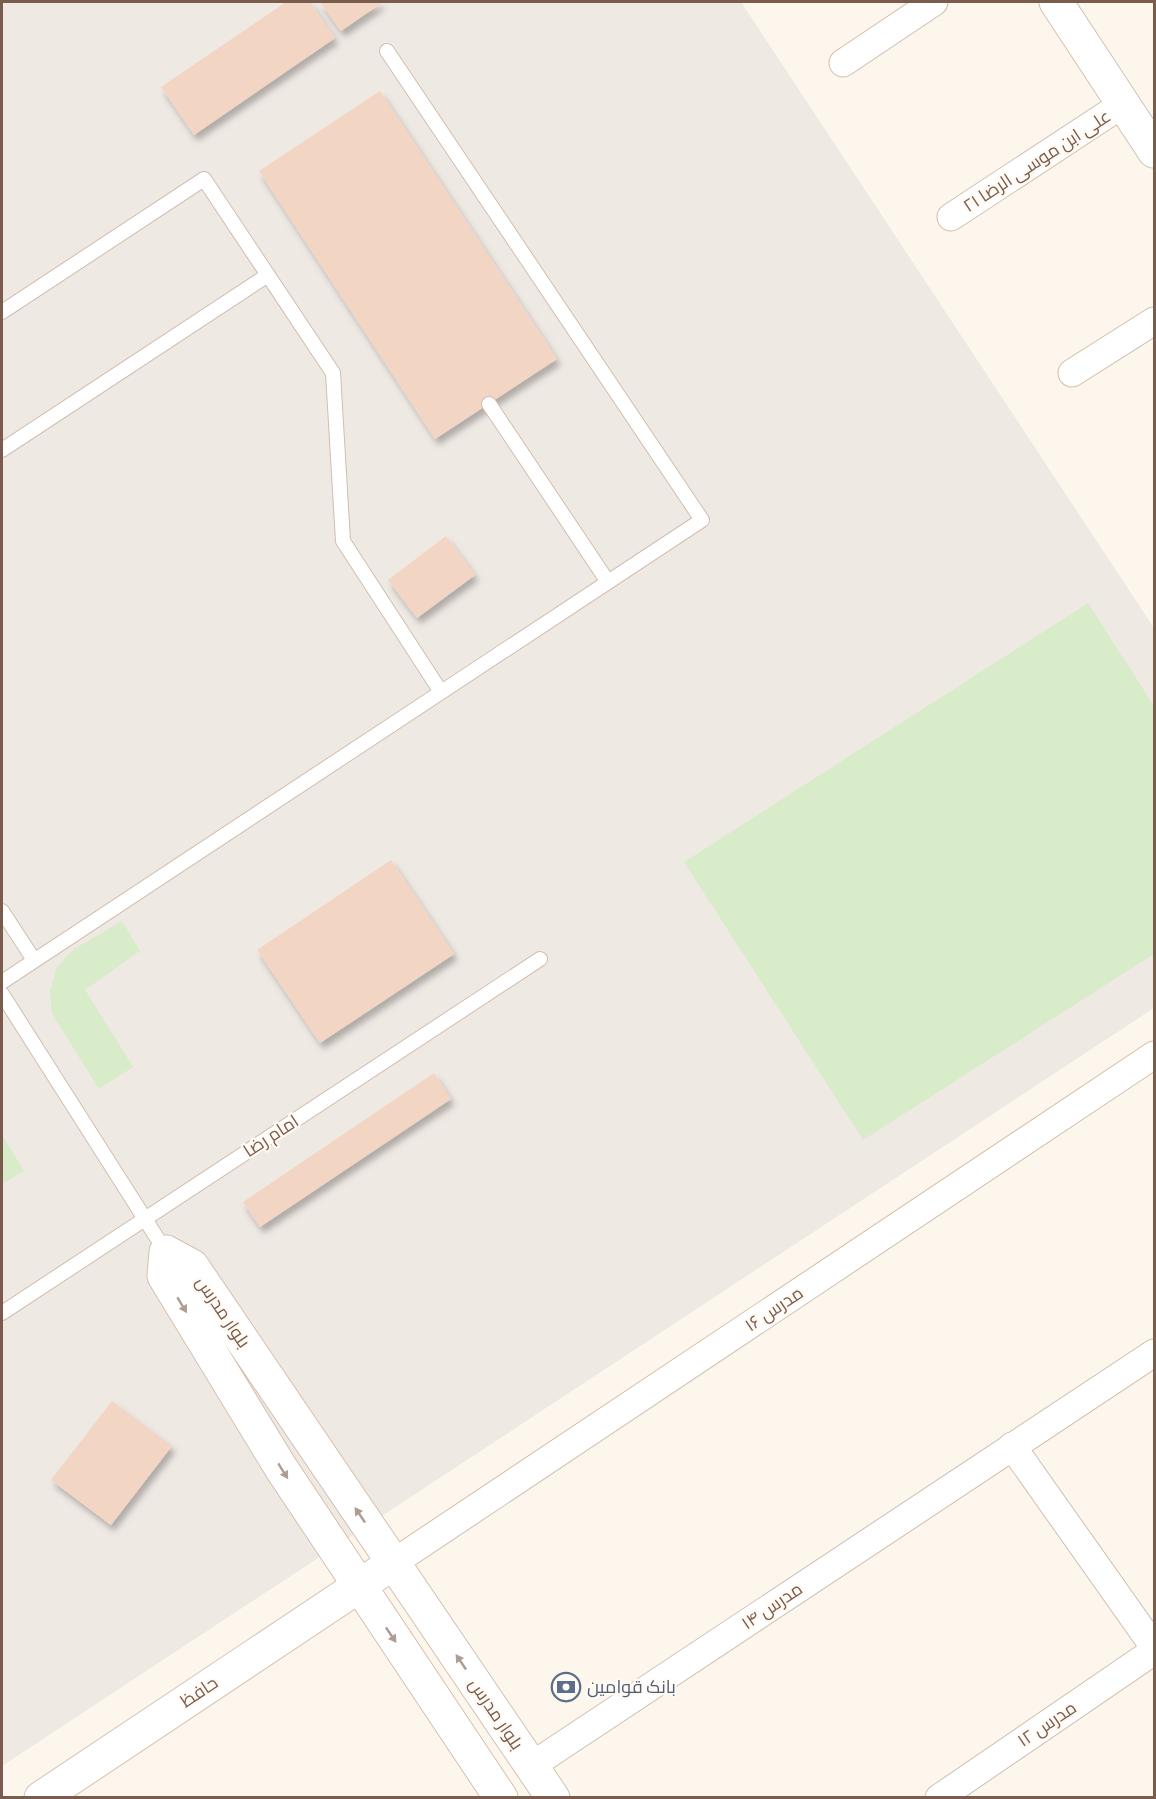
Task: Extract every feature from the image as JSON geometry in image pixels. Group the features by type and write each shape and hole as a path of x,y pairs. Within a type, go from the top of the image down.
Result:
{"street":[{"path":"843,63 934,2"},
{"path":"1057,2 1155,151"},
{"name":"علی ابن موسی الرضا ۲۱","path":"951,218 1123,104"},
{"path":"1072,373 1155,321"},
{"name":"مدرس ۱۶","path":"393,1563 1155,1055"},
{"name":"بلوار مدرس","path":"494,1795 281,1468 164,1276 166,1252 192,1266 553,1797"},
{"name":"مدرس ۱۴","path":"531,1766 1155,1353"},
{"path":"1012,1446 1155,1649"},
{"name":"حافظ","path":"41,1797 393,1563"},
{"name":"مدرس ۱۲","path":"939,1797 1155,1649"}],"lane":[{"path":"2,982 702,520 387,51"},
{"path":"2,312 204,179 333,373 343,541 441,692"},
{"path":"2,450 268,275"},
{"path":"489,404 608,582"},
{"path":"2,911 34,960"},
{"name":"امام رضا","path":"2,1313 540,959"},
{"path":"2,994 166,1252"}],"shaded area":[{"path":"2,2 741,2 1154,628 1154,1008 2,1766"}],"green space":[{"path":"1088,603 1154,706 1154,954 863,1140 684,862"},
{"path":"122,921 140,951 85,990 133,1067 99,1089 52,1014 50,991 57,967 74,949"},
{"path":"2,1135 24,1171 2,1184"}],"building":[{"path":"286,2 310,2 335,38 194,135 161,87"},
{"path":"320,2 383,2 341,31"},
{"path":"380,91 557,359 435,439 259,171"},
{"path":"446,536 475,575 417,618 388,580"},
{"path":"391,860 454,954 320,1043 257,950"},
{"path":"434,1073 451,1099 260,1227 243,1202"},
{"path":"112,1401 172,1446 111,1525 51,1480"}],"place":[{"name":"بانک قوامین","path":"566,1687"}]}
